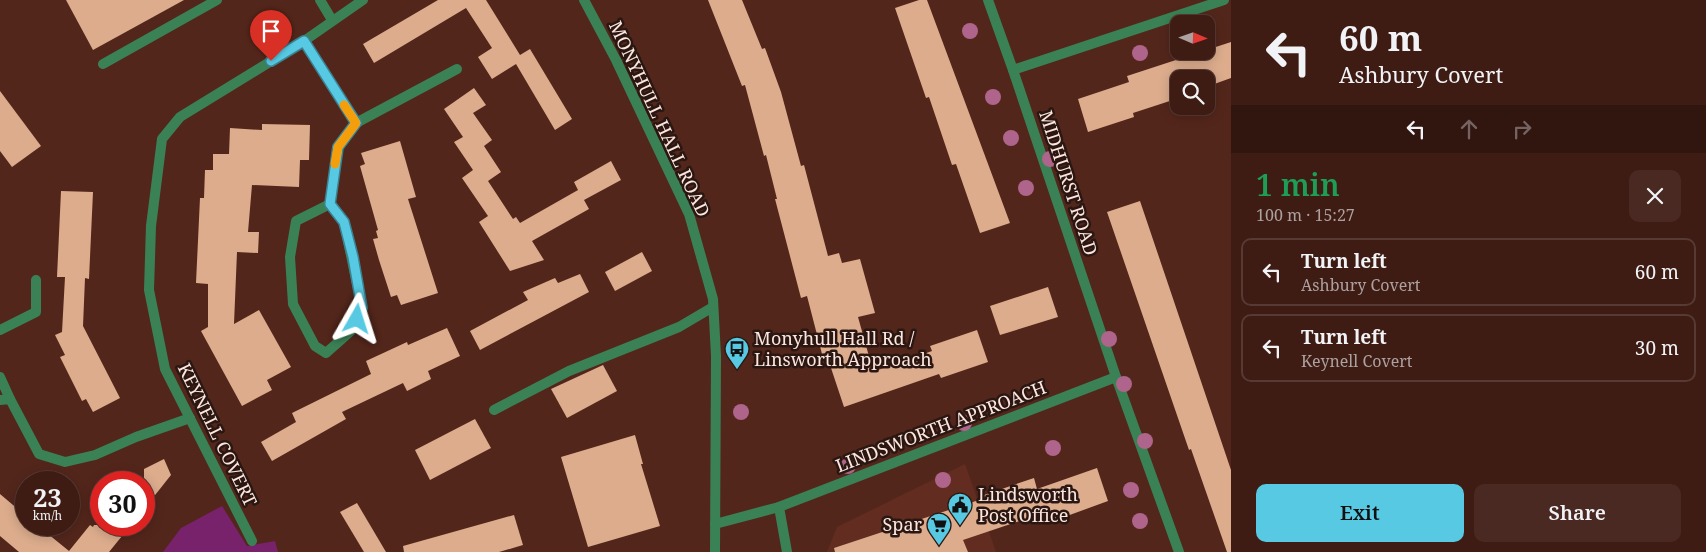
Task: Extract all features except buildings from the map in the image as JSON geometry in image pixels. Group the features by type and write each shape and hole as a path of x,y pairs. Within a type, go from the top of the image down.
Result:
{"street":[{"path":"103,64 217,0"},
{"path":"320,0 332,20"},
{"name":"KEYNELL COVERT","path":"252,540 165,369 149,290 151,226 162,139 180,117 304,41 363,0"},
{"name":"MONYHULL HALL ROAD","path":"584,0 616,60 689,214 713,307 716,374 715,552"},
{"name":"MIDHURST ROAD","path":"988,0 1014,70 1116,377 1179,552"},
{"path":"1014,70 1224,0"},
{"path":"304,41 356,123"},
{"path":"330,204 296,221 290,258 293,304 315,346 326,353 352,330 362,308 344,222 330,204 338,147 356,123 457,69"},
{"path":"0,330 36,312 36,280"},
{"path":"494,410 568,371 678,328 713,307"},
{"path":"0,377 5,400 39,454 65,462 96,455 190,418"},
{"name":"LINDSWORTH APPROACH","path":"715,524 779,507 1116,377"},
{"path":"779,507 787,552"}],"shaded area":[{"path":"965,464 996,552 827,552 837,527"},
{"path":"222,506 247,546 275,541 278,552 163,552 181,528"}],"slow traffic":[{"path":"335,164 338,147 356,123 344,105"}],"place":[{"name":"Monyhull Hall Rd / Linsworth Approach","path":"737,370"},
{"name":"Lindsworth Post Office","path":"960,526"},
{"name":"Spar","path":"939,546"}],"route":[{"path":"271,61 304,41 356,123 338,147 330,204 344,222 353,257 362,308 357,319"}]}
